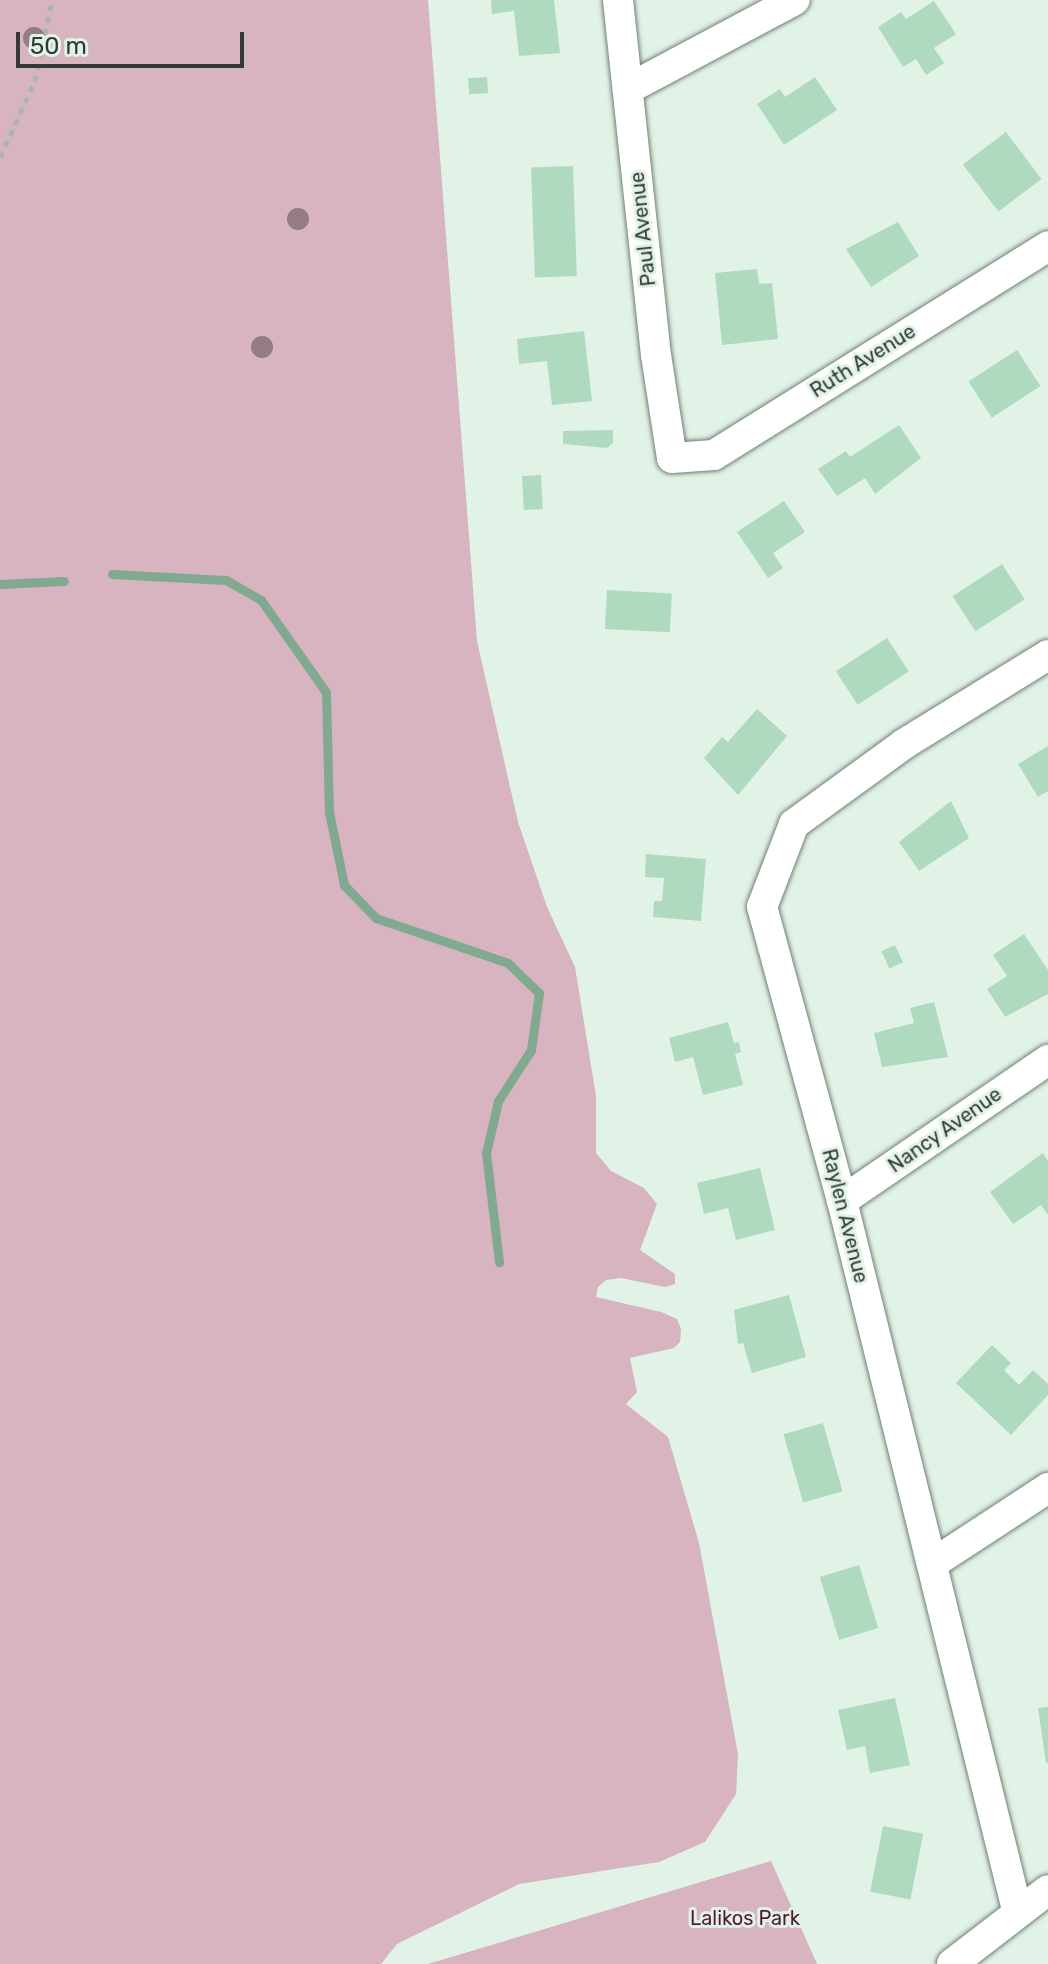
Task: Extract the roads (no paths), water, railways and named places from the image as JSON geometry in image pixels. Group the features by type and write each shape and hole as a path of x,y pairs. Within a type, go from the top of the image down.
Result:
{"street":[{"name":"Paul Avenue","path":"618,0 672,458"},
{"path":"628,89 795,0"},
{"name":"Ruth Avenue","path":"672,458 714,455 1048,246"},
{"name":"Raylen Avenue","path":"1017,1910 842,1201 762,907 794,824 904,744 1048,655"},
{"name":"Nancy Avenue","path":"842,1201 1048,1060"},
{"path":"932,1564 1048,1488"},
{"path":"952,1964 1017,1910 1048,1890"}],"waterway":[{"path":"112,574 226,580 261,600 326,692 329,812 344,885 376,918 508,963 539,993 531,1050 498,1101 486,1153 499,1262"},
{"path":"0,584 64,581"}],"park label":[{"name":"Lalikos Park","path":"745,1918"}]}
